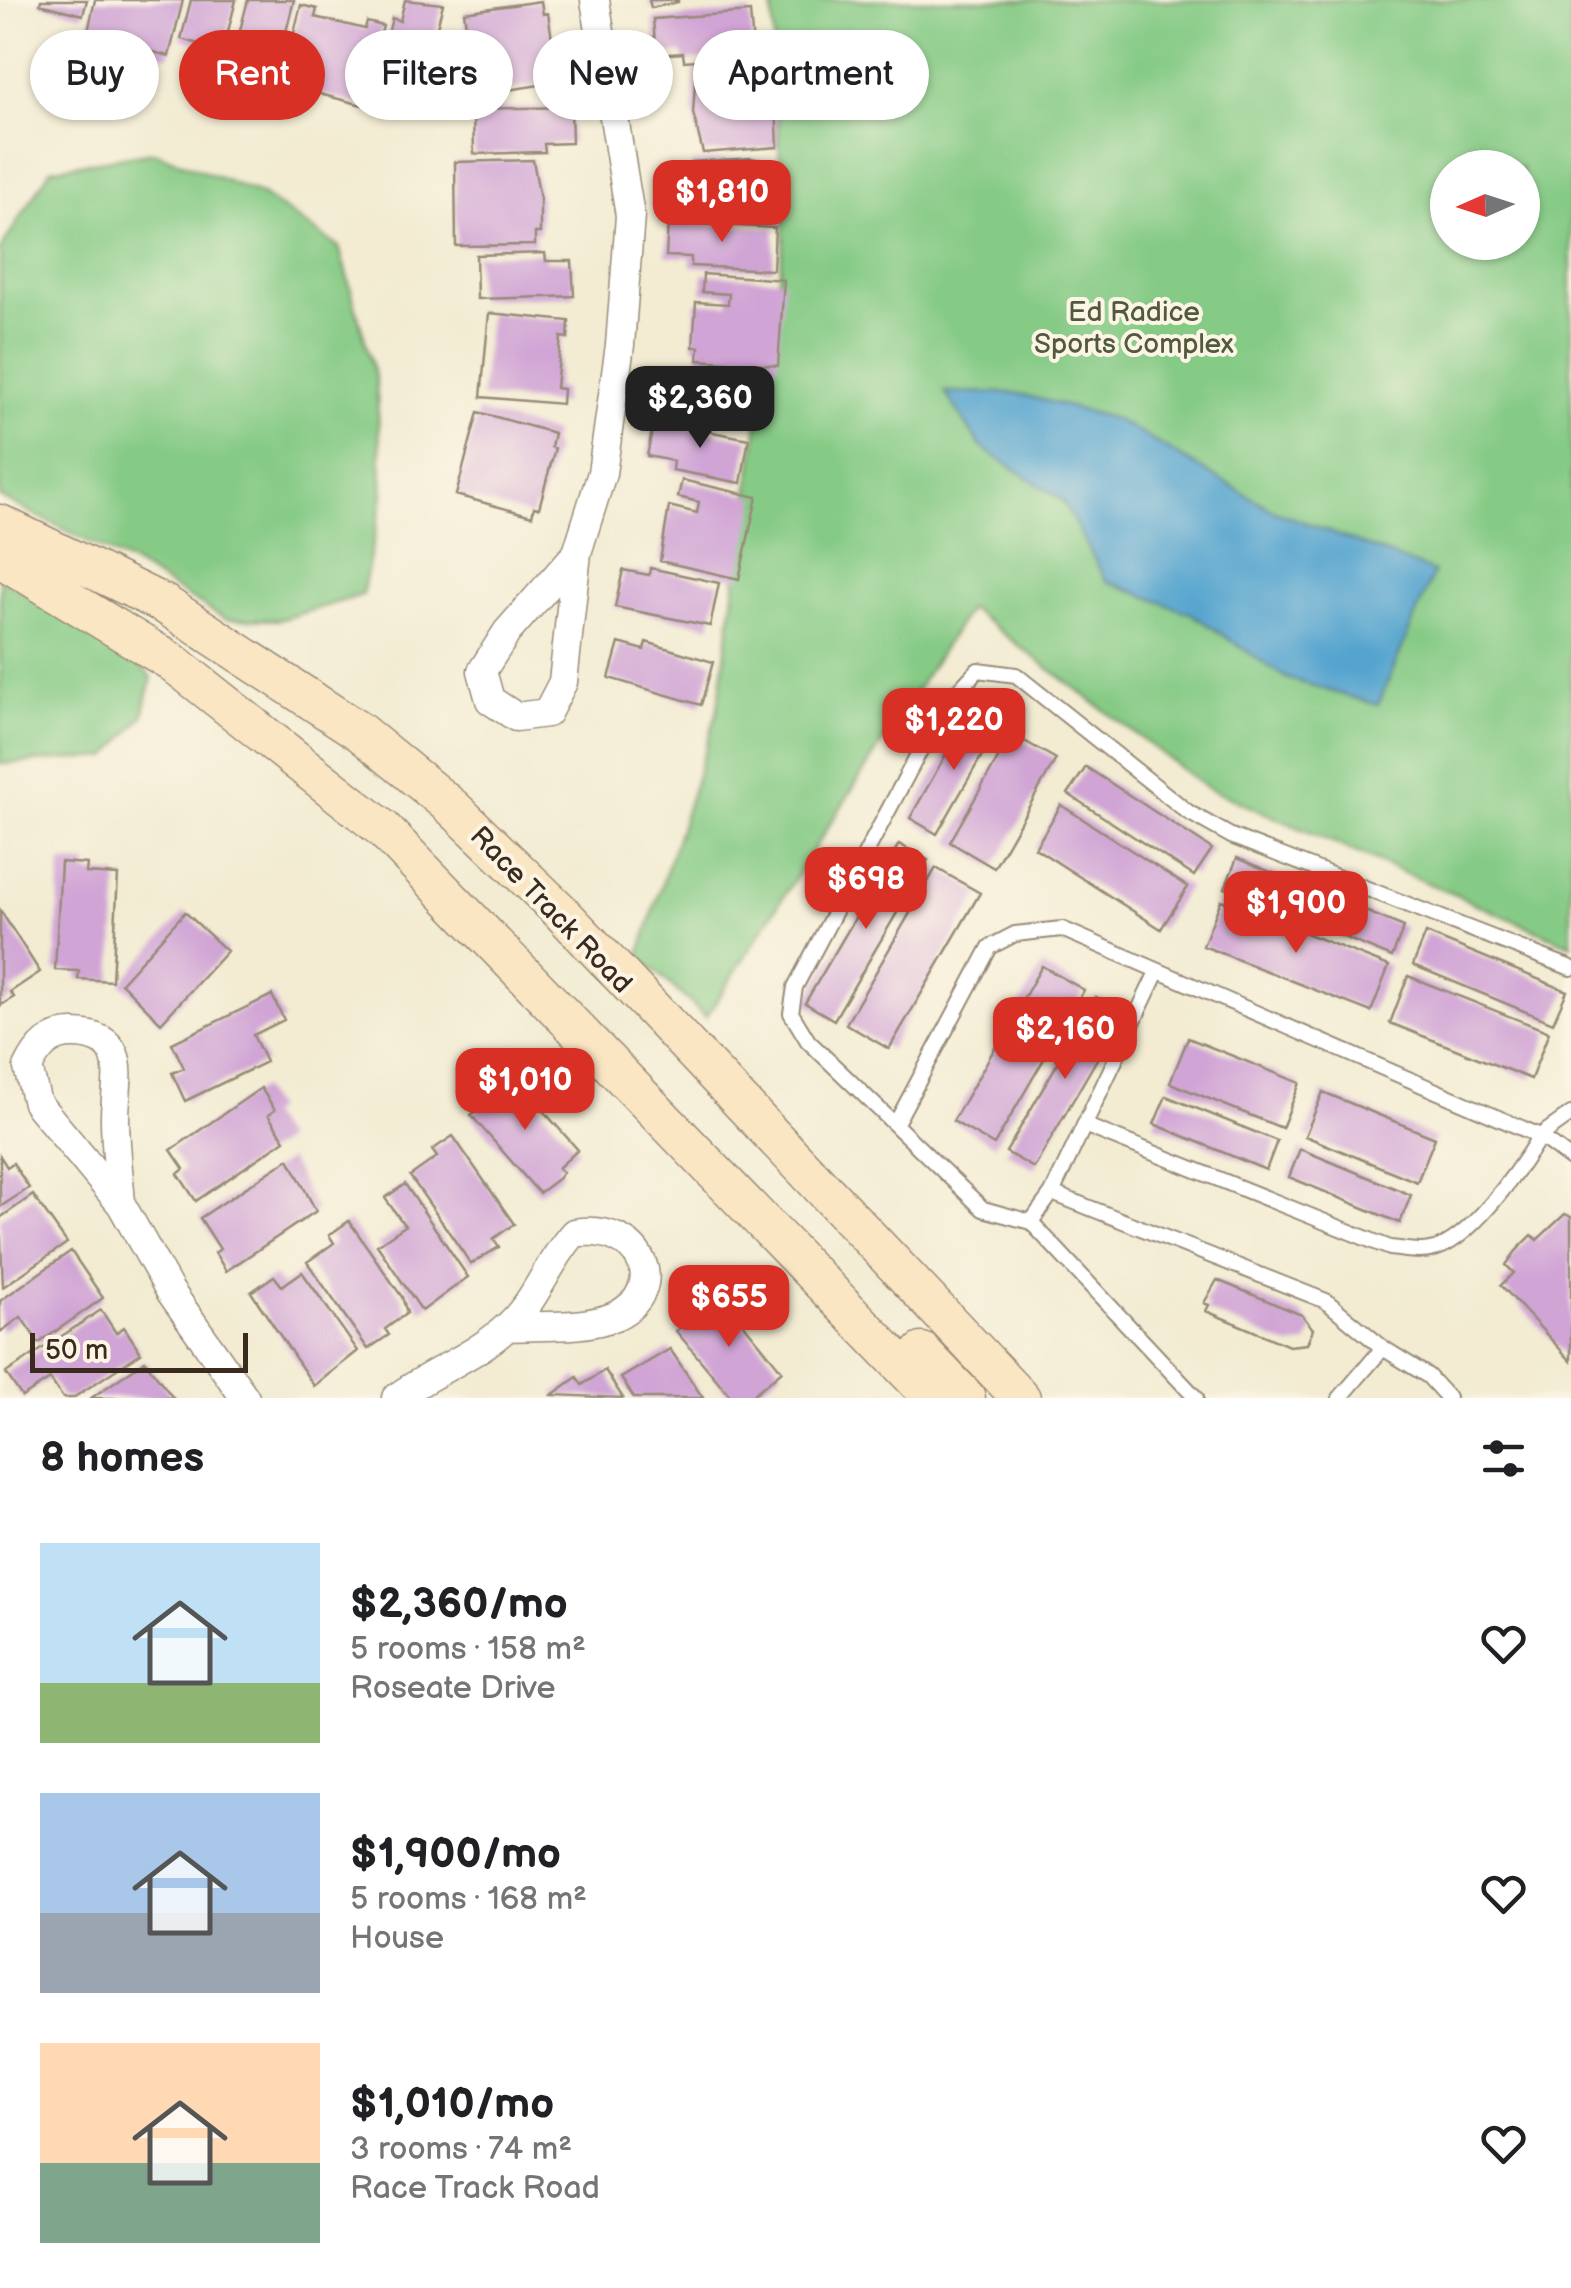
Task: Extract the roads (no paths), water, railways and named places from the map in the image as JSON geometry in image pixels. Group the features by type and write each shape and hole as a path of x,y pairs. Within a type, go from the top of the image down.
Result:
{"main road":[{"name":"Race Track Road","path":"0,524 164,604 360,732 466,820 558,910 660,1022 1021,1398"},
{"path":"0,558 172,662 382,828 933,1398"},
{"path":"617,1070 660,1022"},
{"path":"836,1298 906,1335 966,1398"}],"street":[{"path":"576,553 507,632 482,670 490,700 516,717 547,713 564,682 576,553 602,473 620,346 630,216 596,0"},
{"path":"120,1204 115,1114 121,1074 114,1052 104,1041 89,1035 51,1038 36,1052 28,1068 30,1088 120,1204 170,1291 244,1398"},
{"path":"396,1398 507,1328 542,1281 553,1256 574,1233 611,1232 636,1250 643,1281 639,1294 618,1315 507,1328"}],"lane":[{"path":"1196,1398 1030,1222 983,1209 808,1041 791,1013 795,987 943,706 978,670 1016,675 1188,812 1232,836 1571,968"},
{"path":"896,1122 990,947 1016,934 1062,929 1540,1136 1571,1159"},
{"path":"1030,1222 1052,1193 1157,972"},
{"path":"1084,1125 1390,1248 1432,1250 1502,1196 1540,1136 1571,1114"},
{"path":"1052,1193 1326,1301 1382,1348 1428,1376 1448,1398"},
{"path":"1340,1398 1382,1348"}],"water":[{"path":"945,392 1016,393 1115,419 1275,511 1434,572 1378,705 1286,678 1192,614 1106,581 1062,500 981,447"}],"park label":[{"name":"Ed Radice Sports Complex","path":"1134,327"}]}
